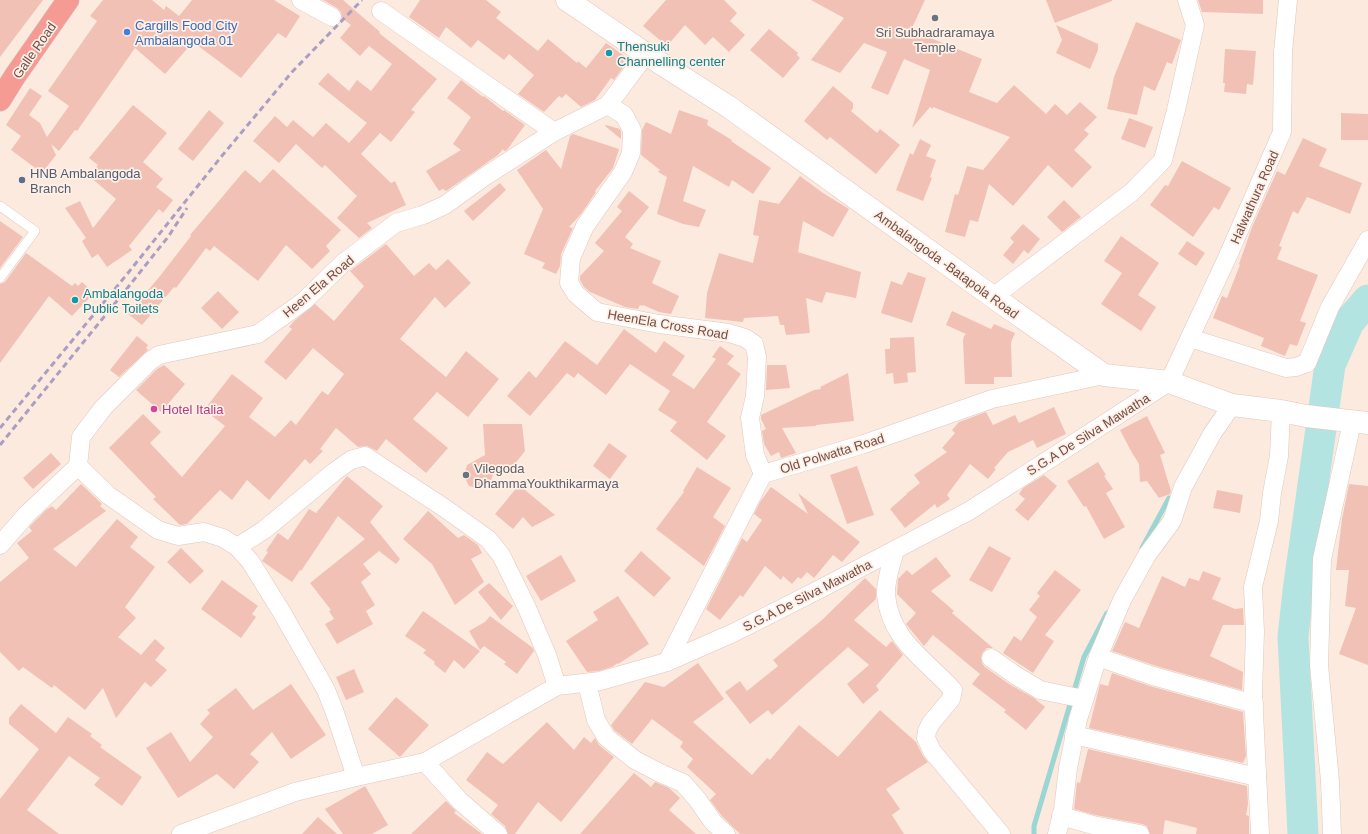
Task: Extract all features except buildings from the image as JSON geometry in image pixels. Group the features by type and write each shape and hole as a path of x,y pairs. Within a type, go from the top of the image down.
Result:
{"highway":[{"name":"Galle Road","path":"0,100 14,76 68,0"}],"main road":[{"name":"Ambalangoda -Batapola Road","path":"567,0 646,54 729,107 993,298 1104,374 1169,382 1232,405 1355,422"}],"street":[{"path":"301,0 332,17"},
{"path":"993,298 1132,192 1163,160 1195,25 1187,0"},
{"name":"Halwathura Road","path":"1169,382 1227,258 1282,132 1283,52 1288,0"},
{"path":"381,12 554,132"},
{"name":"Heen Ela Road","path":"78,466 81,437 103,408 159,355 258,334 304,301 343,263 396,223 423,215 445,205 484,177 554,132 608,105 646,54"},
{"name":"HeenEla Cross Road","path":"608,105 624,116 632,130 631,153 623,172 585,226 571,258 568,283 576,294 597,312 660,324 729,334 745,338 754,344 757,358 755,396 750,418 755,455 763,474"},
{"path":"1190,338 1286,368 1301,366 1307,363 1330,307 1368,240"},
{"name":"Old Polwatta Road","path":"667,662 763,474 864,444 992,398 1104,374"},
{"name":"S.G.A De Silva Mawatha","path":"192,832 295,792 425,762 557,686 600,681 667,662 733,633 969,511 1042,463 1108,423 1169,382"},
{"path":"1057,834 1074,736 1084,698 1098,657 1122,600 1147,555 1172,521 1183,487 1212,434 1232,405"},
{"path":"1260,834 1254,704 1255,632 1253,588 1268,521 1279,456 1281,411"},
{"path":"1332,834 1330,781 1319,665 1322,559 1355,422"},
{"path":"237,547 264,530 334,472 351,460 365,456 443,507 488,539 501,556 527,608 547,655 557,686"},
{"path":"0,545 27,514 78,466 108,495 158,530 178,536 204,532 223,538 237,547 250,561 281,611 326,690 356,777"},
{"path":"895,550 886,593 889,611 897,631 909,647 954,690 951,699 931,724 927,731 926,738 932,751 1001,834"},
{"path":"1098,657 1153,676 1254,704"},
{"path":"991,658 1040,690 1084,698"},
{"path":"587,683 596,720 606,737 635,760 683,783 697,799 713,822 726,834"},
{"path":"1074,736 1257,777"},
{"path":"425,762 460,801 498,834"},
{"path":"1061,816 1093,825 1140,834"}],"lane":[{"path":"0,206 35,231 0,278"}],"waterway":[{"path":"1303,834 1293,637 1298,591 1330,365 1349,322 1368,300"},
{"path":"1142,548 1169,498"},
{"path":"1034,834 1034,826 1084,657 1107,613"}],"railway":[{"path":"0,428 292,72 362,0"},
{"path":"0,445 168,237 187,208"}],"place":[{"name":"Sri Subhadraramaya Temple","path":"935,18"},
{"name":"Cargills Food City Ambalangoda 01","path":"127,32"},
{"name":"Thensuki Channelling center","path":"609,53"},
{"name":"HNB Ambalangoda Branch","path":"22,180"},
{"name":"Ambalangoda Public Toilets","path":"75,300"},
{"name":"Hotel Italia","path":"154,409"},
{"name":"Vilegoda DhammaYoukthikarmaya","path":"466,475"}]}
